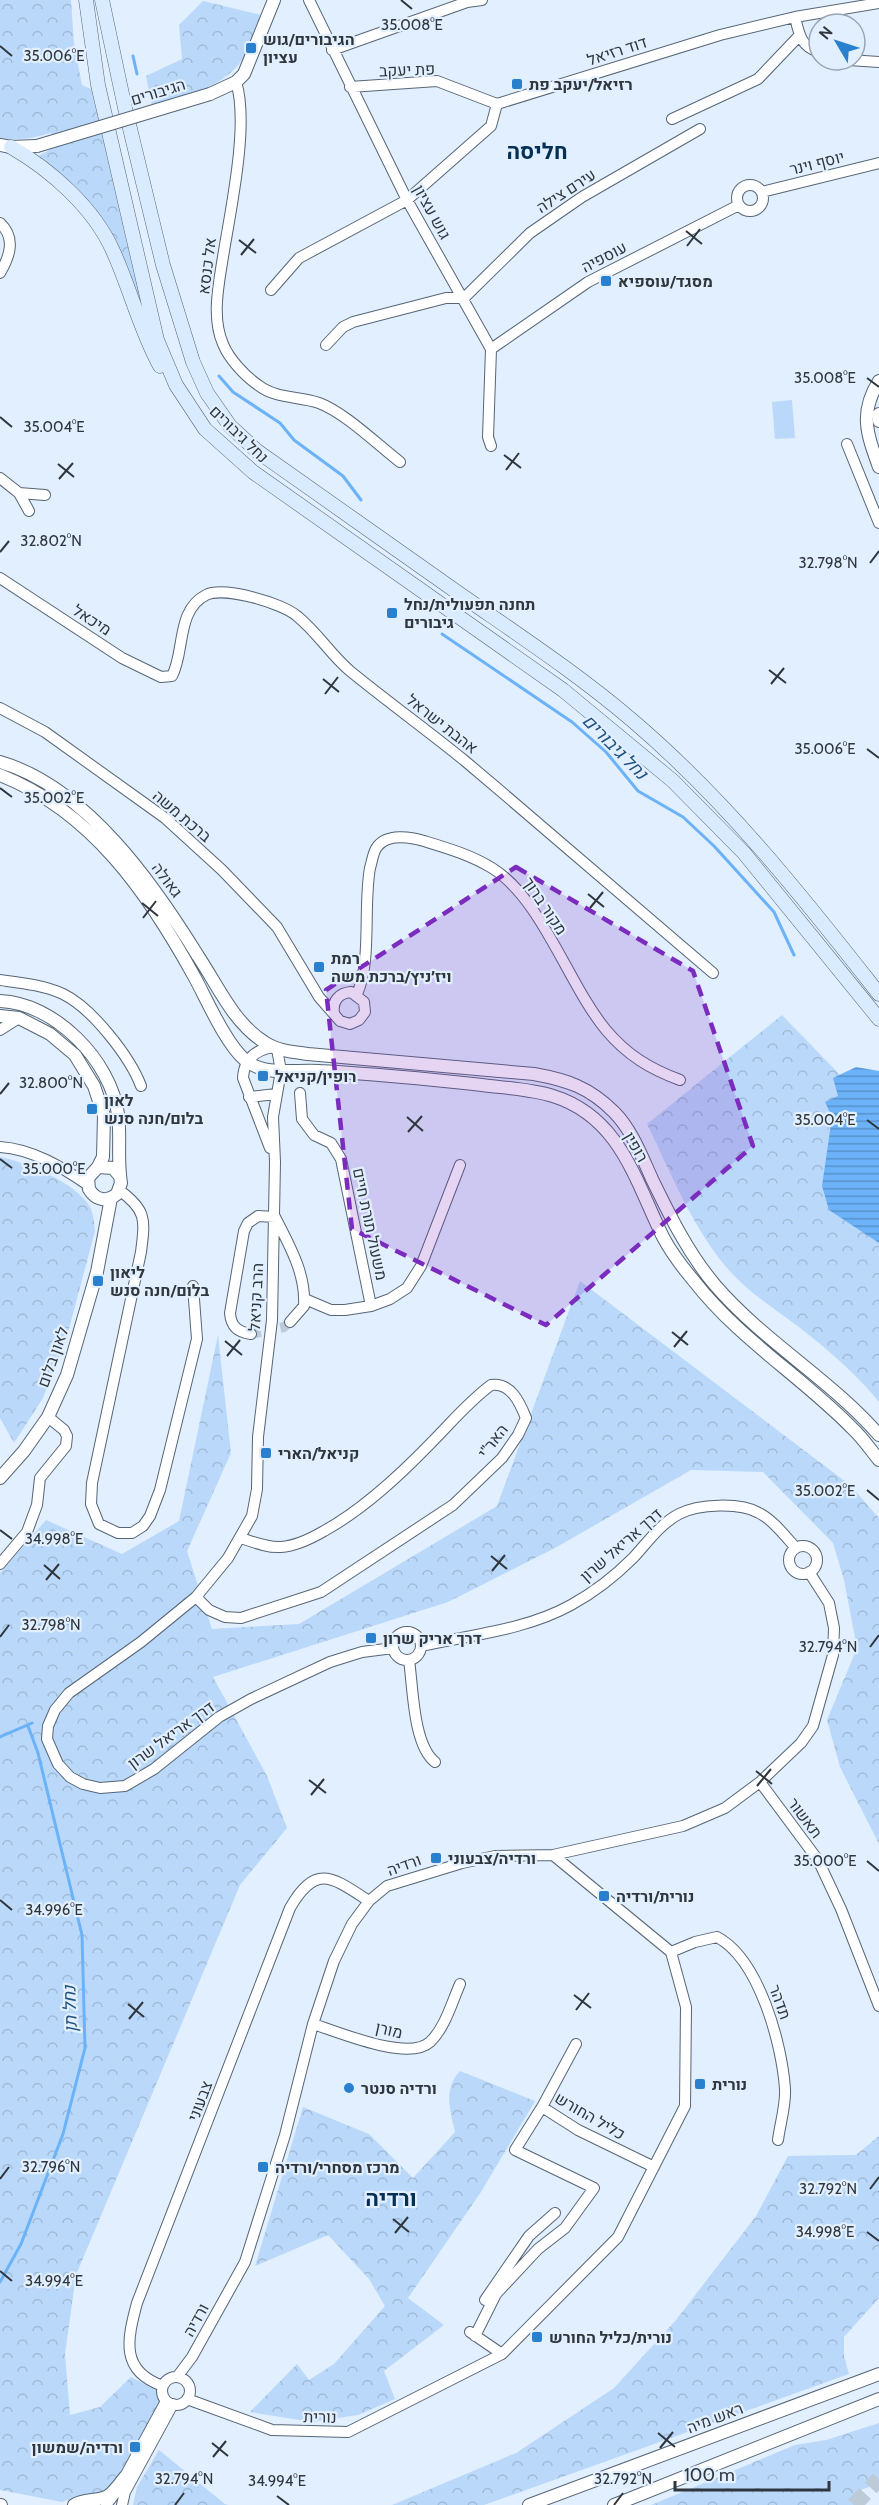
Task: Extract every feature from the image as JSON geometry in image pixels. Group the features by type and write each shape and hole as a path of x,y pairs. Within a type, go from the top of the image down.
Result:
{"main road":[{"name":"נחל גיבורים","path":"86,0 98,85 157,340 176,385 205,429 253,472 563,690 673,781 744,853 879,1019"},
{"name":"נחל גיבורים","path":"102,0 127,119 163,265 181,324 207,393 230,426 257,452 532,644 633,721 701,783 751,836 879,994"},
{"path":"6,146 34,160 60,182 87,212 112,248 151,349 164,374 198,419"}],"street":[{"path":"236,82 250,64 274,0"},
{"name":"גוש עציון","path":"309,0 407,200 491,349 488,437 491,446"},
{"path":"332,51 466,1 482,0"},
{"name":"דוד רזיאל","path":"497,104 674,48 795,17 879,3"},
{"path":"795,17 799,36 807,48"},
{"path":"672,119 758,79 799,36"},
{"name":"פת יעקב","path":"350,87 437,81 497,104"},
{"name":"הגיבורים","path":"6,146 37,146 210,94 236,82"},
{"name":"אל כנסא","path":"236,82 240,124 236,173 217,292 218,323 223,344 240,369 259,386 285,398 319,403 348,421 399,462"},
{"path":"272,290 299,258 407,200 491,126 497,104"},
{"name":"עירם צילה","path":"464,298 530,233 582,197 700,129"},
{"name":"יוסף וינר","path":"762,192 879,163"},
{"path":"751,184 760,188 762,192 764,201 756,210 747,211 739,205 737,195 742,187 751,184"},
{"name":"עוספיה","path":"491,349 588,282 739,205"},
{"path":"0,223 7,229 11,243 7,261 0,273"},
{"path":"327,345 343,327 353,322 446,298 464,298"},
{"path":"879,381 868,403 866,419 867,434 879,467"},
{"path":"879,414 879,421"},
{"path":"847,444 879,523"},
{"path":"0,478 20,493 29,512"},
{"path":"20,493 45,495"},
{"name":"מיכאל","path":"0,578 122,658 161,677 172,676"},
{"name":"אהבת ישראל","path":"172,676 177,666 185,619 206,595 220,592 270,602 284,608 297,616 348,669 463,760 713,973"},
{"name":"ברכת משה","path":"0,708 45,732 165,818 222,870 277,927 313,983 319,997 334,1013"},
{"name":"גאולה","path":"0,762 43,782 89,816 117,843 176,921 237,1018 254,1034 275,1048"},
{"name":"גאולה","path":"0,775 49,799 82,825 141,888 172,936 228,1037 247,1061"},
{"name":"מקור ברוך","path":"357,994 363,977 367,887 376,847 394,838 414,838 455,850 491,867 509,881 531,908 605,1029 626,1052 653,1071 680,1080"},
{"path":"0,980 40,985 66,995 90,1015 114,1040 136,1072 141,1086"},
{"path":"313,983 324,992 341,994 351,992 361,997 365,1012 359,1020 345,1024 334,1013 334,1003 341,994"},
{"path":"0,1001 35,1010 65,1027 95,1058 110,1083 118,1113 121,1183 115,1194 103,1199 94,1196 93,1175 103,1156 104,1116 94,1086 75,1055 50,1034 20,1018 0,1016"},
{"path":"0,1030 20,1018"},
{"path":"247,1061 259,1050 275,1048"},
{"name":"רופין","path":"275,1048 451,1068 534,1074 566,1080 597,1096 616,1114 633,1139 675,1228 714,1284 745,1316 816,1376 879,1435"},
{"name":"הרב קניאל","path":"241,1538 252,1516 258,1489 258,1437 272,1320 275,1217 273,1118 281,1071 275,1048"},
{"name":"רופין","path":"247,1061 260,1068 281,1071 307,1070 448,1082 551,1095 578,1106 597,1119 618,1143 665,1240 693,1281 734,1328 830,1407 854,1430 879,1460"},
{"name":"הרב קניאל","path":"247,1061 243,1078 275,1162"},
{"name":"משעול תורת חיים","path":"300,1093 302,1119 314,1135 331,1143 341,1158 371,1306"},
{"path":"249,1097 276,1094"},
{"path":"0,1147 11,1147 43,1158 65,1169 93,1175 108,1167 119,1175"},
{"path":"305,1299 332,1310 371,1306 390,1299 407,1288 421,1266 460,1165"},
{"path":"115,1194 137,1204 145,1223 139,1263 92,1483 91,1504 99,1524 118,1533 132,1533 143,1526 150,1516 160,1490 197,1339 193,1286"},
{"name":"לאון בלום","path":"0,1478 24,1451 48,1417 67,1375 97,1272 104,1232 115,1194"},
{"name":"לאון בלום","path":"94,1196 104,1232"},
{"path":"251,1334 242,1333 231,1322 244,1231 248,1222 258,1215 275,1217 299,1269 305,1299 304,1306 290,1322"},
{"name":"האר\"י","path":"196,1597 209,1610 225,1617 241,1618 321,1592 453,1505 502,1458 518,1435 526,1418 520,1404 514,1394 505,1387 497,1384 491,1385 459,1412 430,1444 380,1491 340,1522 309,1539 281,1547 255,1543 241,1538"},
{"path":"0,1564 27,1532 37,1505 40,1478 66,1446 64,1430 48,1417"},
{"name":"דרך אריאל שרון","path":"421,1646 511,1627 570,1606 601,1585 631,1560 654,1534 679,1515 702,1507 731,1506 759,1513 796,1548"},
{"path":"196,1597 241,1538"},
{"path":"808,1546 814,1551 817,1563 809,1572 798,1573 790,1566 790,1554 796,1548 808,1546"},
{"name":"ורדיה","path":"182,2379 245,2262 285,2135 313,2024 341,1943 369,1901 387,1886 462,1863 495,1856 554,1855 682,1826 725,1808 760,1782 801,1743 813,1726 833,1655 834,1628 829,1604 809,1572"},
{"name":"דרך אריאל שרון","path":"196,1597 141,1642 69,1693 55,1710 48,1725 47,1738 58,1764 70,1777 83,1784 100,1788 125,1786 154,1769 219,1717 251,1699 330,1662 362,1652 393,1648"},
{"path":"408,1632 418,1638 421,1646 417,1657 409,1660 399,1658 393,1648 396,1637 408,1632"},
{"path":"409,1660 420,1740 428,1757 435,1762"},
{"name":"תאשור","path":"760,1782 818,1860 841,1909 879,2006"},
{"path":"554,1855 671,1952"},
{"name":"צבעוני","path":"163,2386 140,2375 133,2364 130,2353 130,2328 290,1908 305,1887 321,1876 338,1881 369,1901"},
{"name":"תדהר","path":"671,1952 695,1942 717,1937 726,1942 754,1976 773,2026 785,2091 778,2140"},
{"name":"נורית","path":"187,2399 272,2430 348,2432 502,2354 618,2237 685,2106 686,2007 671,1952"},
{"name":"מורן","path":"313,2024 394,2048 412,2050 429,2043 441,2026 460,1984"},
{"name":"כליל החורש","path":"576,2044 542,2107 578,2130 654,2167"},
{"path":"475,2336 496,2294 519,2272 538,2249 564,2228 594,2188 515,2150 542,2107"},
{"path":"502,2354 469,2332 491,2289 529,2236 555,2213"},
{"name":"ראש מיה","path":"529,2505 879,2374"},
{"path":"169,2379 182,2379 189,2390 187,2399 181,2404 169,2402 162,2394 163,2386 169,2379"},
{"path":"614,2505 879,2400"},
{"path":"106,2505 169,2402"},
{"path":"122,2505 125,2492 169,2402"},
{"path":"74,2505 84,2500 99,2499 109,2495 125,2477"}],"highlighted area":[{"path":"516,867 693,971 753,1146 546,1325 352,1229 326,990"}],"green space":[{"path":"0,0 71,0 74,44 82,85 91,89 144,316 125,266 35,158 58,145 51,133 26,138 0,138"},
{"path":"203,1 261,15 252,40 237,66 216,83 191,94 152,106 146,76 182,59 179,25"},
{"path":"792,400 795,438 775,439 772,402"},
{"path":"782,1015 845,1080 879,1104 879,1402 837,1358 756,1296 727,1268 714,1252 693,1217 647,1124"},
{"path":"0,1157 50,1175 74,1190 90,1207 95,1231 66,1340 43,1398 14,1443 0,1418"},
{"path":"580,1281 850,1485 879,1518 879,1844 840,1767 827,1720 857,1648 844,1580 833,1543 763,1472 691,1470 555,1548 448,1602 213,1677 267,1776 287,1828 240,1885 76,2275 65,2354 70,2415 100,2407 131,2377 158,2391 160,2403 120,2474 106,2491 62,2502 0,2490 0,1573 46,1520 122,1554 179,1521 218,1335 231,1453 187,1551 212,1629 299,1624 497,1506"},
{"path":"460,2071 535,2101 481,2192 408,2298 444,2325 384,2371 395,2399 358,2415 312,2422 250,2412 297,2364 309,2380 334,2364 385,2306 369,2279 328,2235 255,2266 303,2107 369,2134 413,2178 455,2132 449,2100 451,2085"},
{"path":"879,2136 879,2298 844,2337 844,2356 849,2374 484,2505 392,2505 516,2453 614,2388 676,2320 756,2216 788,2156 856,2155"},
{"path":"879,2423 879,2484 860,2490 863,2505 651,2505 795,2445 826,2440"},
{"path":"159,2450 228,2505 133,2505 137,2487"}],"water":[{"path":"856,1067 879,1071 879,1243 829,1210 822,1186 832,1117 825,1102 838,1096 833,1078"}],"waterway":[{"path":"133,56 137,74"},
{"path":"219,376 233,392 280,423 294,440 343,476 361,500"},
{"name":"נחל גיבורים","path":"442,634 572,722 606,752 638,791 683,817 714,846 774,912 794,955"},
{"path":"0,1737 32,1723"},
{"name":"נחל תן","path":"0,2282 21,2244 63,2134 85,2048 82,1935 38,1753 28,1726"}],"tunnel":[{"path":"251,1334 284,1327 290,1322"},
{"path":"854,2505 879,2479"}],"place":[{"name":"הגיבורים/גוש עציון","path":"251,48"},
{"name":"רזיאל/יעקב פת","path":"517,84"},
{"name":"מסגד/עוספיא","path":"606,281"},
{"name":"תחנה תפעולית/נחל גיבורים","path":"392,613"},
{"name":"רמת ויז׳ניץ/ברכת משה","path":"319,967"},
{"name":"רופין/קניאל","path":"263,1076"},
{"name":"לאון בלום/חנה סנש","path":"92,1109"},
{"name":"ליאון בלום/חנה סנש","path":"98,1281"},
{"name":"קניאל/הארי","path":"266,1453"},
{"name":"דרך אריק שרון","path":"371,1638"},
{"name":"ורדיה/צבעוני","path":"436,1858"},
{"name":"נורית/ורדיה","path":"604,1896"},
{"name":"נורית","path":"700,2084"},
{"name":"ורדיה סנטר","path":"349,2088"},
{"name":"מרכז מסחרי/ורדיה","path":"263,2167"},
{"name":"נורית/כליל החורש","path":"537,2337"},
{"name":"ורדיה/שמשון","path":"135,2447"}],"district":[{"name":"חליסה","path":"537,151"},
{"name":"ורדיה","path":"391,2198"}]}
